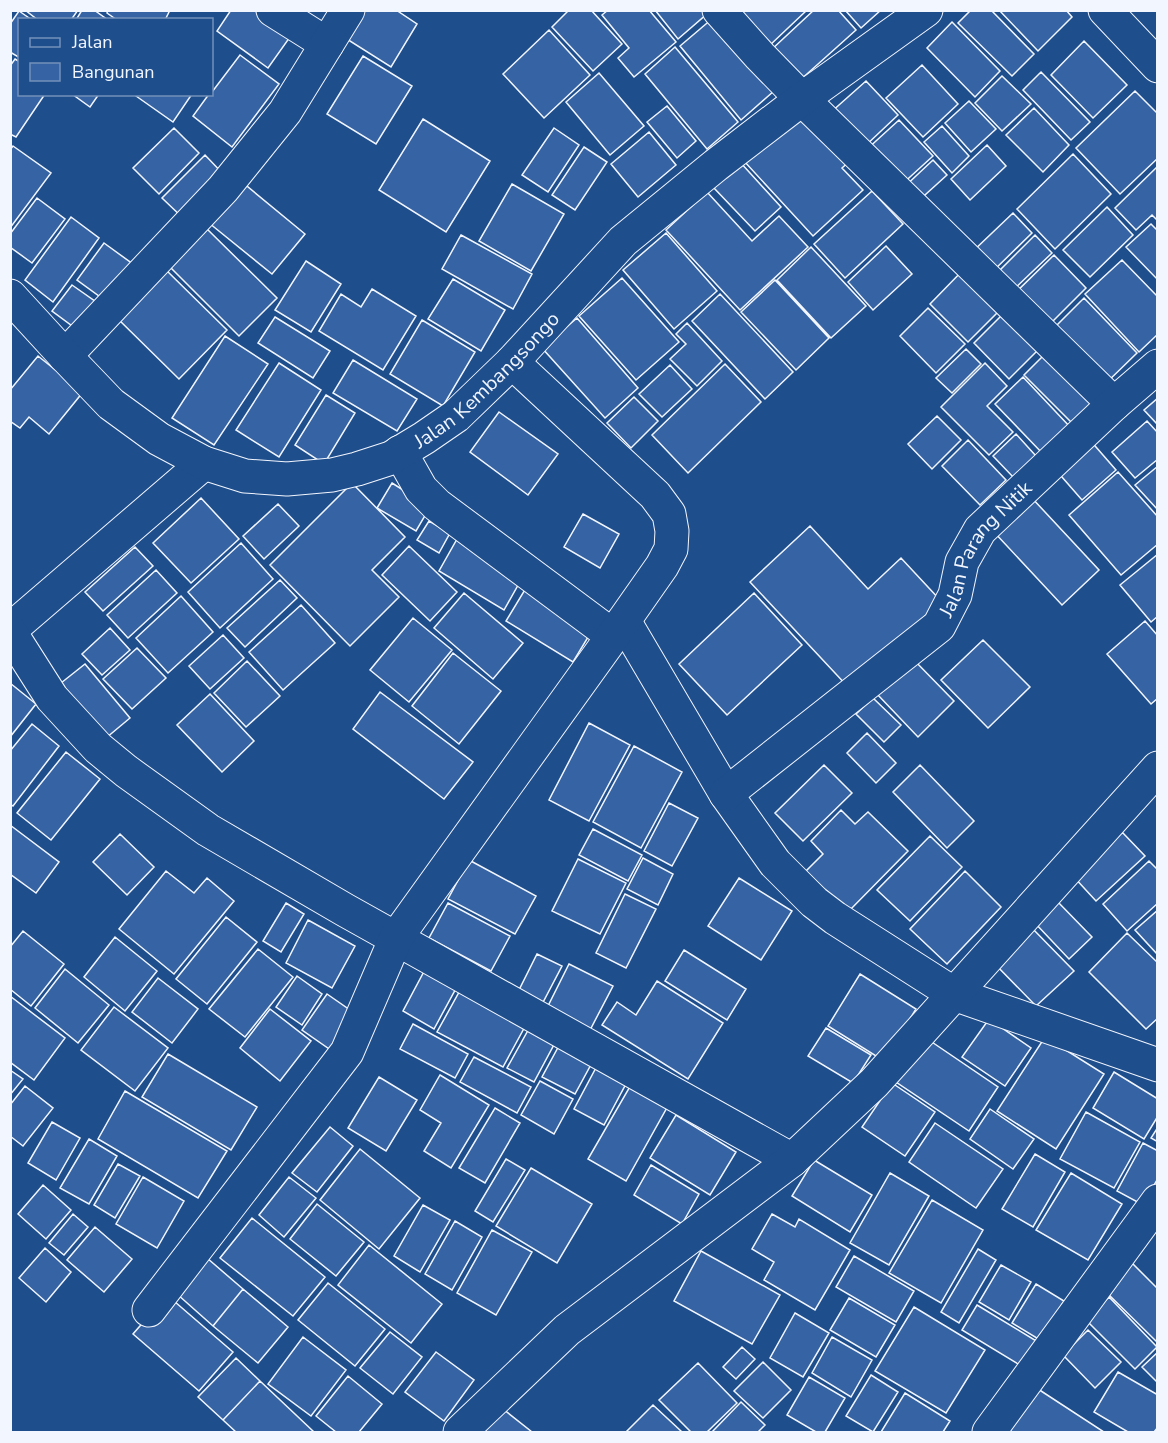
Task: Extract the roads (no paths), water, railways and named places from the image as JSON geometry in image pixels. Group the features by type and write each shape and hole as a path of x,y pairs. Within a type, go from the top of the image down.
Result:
{"street":[{"path":"273,10 327,44"},
{"path":"65,356 223,189 285,112 348,10"},
{"path":"719,10 759,56 802,99 1114,404"},
{"name":"Jalan Kembangsongo","path":"10,296 111,404 159,439 204,463 245,476 287,480 332,475 357,469 391,458 456,416 512,362 624,241 716,165 802,99 926,10"},
{"path":"1105,10 1158,66"},
{"path":"149,1310 347,1052 396,938 619,629 671,549 672,531 669,514 655,495 512,362"},
{"name":"Jalan Parang Nitik","path":"726,794 939,626 955,595 962,561 980,530 1114,404 1158,366"},
{"path":"400,452 421,489 437,505 619,629 726,794 775,863 814,902 835,918 954,994 1158,1065"},
{"path":"204,463 10,631 52,698 98,748 208,831 792,1160"},
{"path":"460,1432 567,1330 792,1160 874,1083 1158,768"},
{"path":"989,1432 1158,1201"}]}
